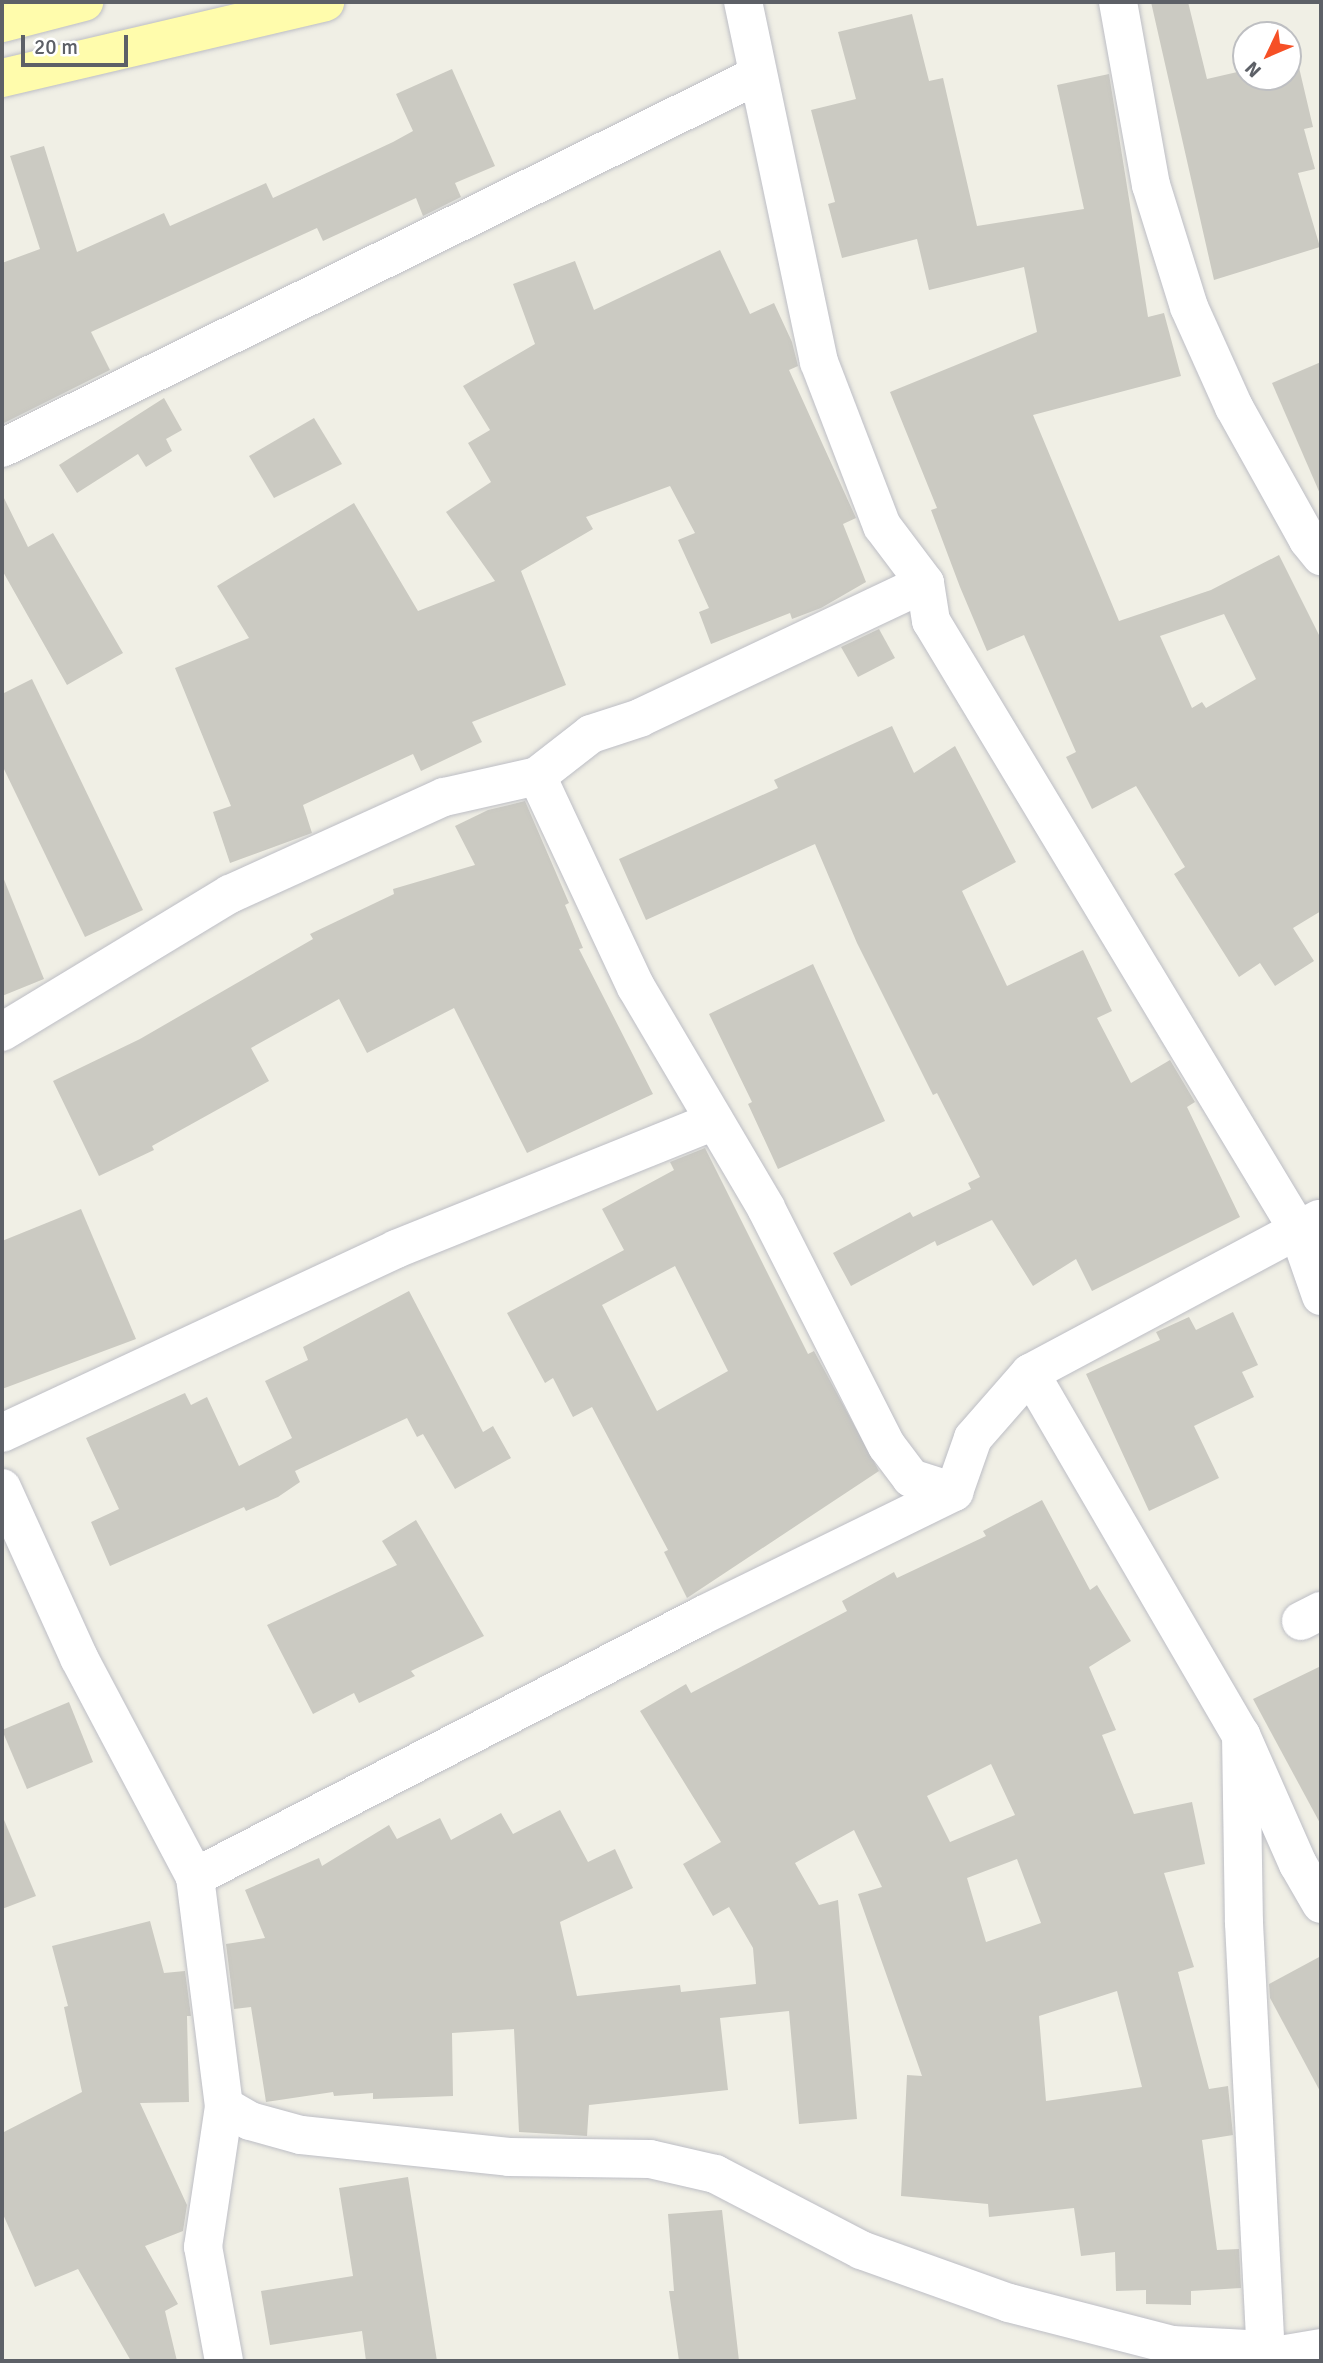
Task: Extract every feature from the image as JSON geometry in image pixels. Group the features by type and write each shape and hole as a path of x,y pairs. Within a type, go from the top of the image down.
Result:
{"main road":[{"path":"2,78 325,2"},
{"path":"2,23 67,4"}],"street":[{"path":"743,2 756,76 819,362 882,526 925,583 931,621 1310,1224 1321,1296"},
{"path":"1118,2 1151,185 1189,307 1234,407 1308,540 1321,556"},
{"path":"2,448 756,76"},
{"path":"2,1032 266,877 444,797 537,776 591,734 640,718 925,583"},
{"path":"537,776 636,987 715,1121 831,1329 887,1446 911,1478 954,1492"},
{"path":"2,1433 396,1248 715,1121"},
{"path":"195,1877 703,1615 954,1492 972,1438 1030,1373 1310,1224"},
{"path":"1030,1373 1241,1735 1298,1864 1321,1904"},
{"path":"2,1488 79,1658 195,1877 224,2106 202,2247 224,2361"},
{"path":"1241,1735 1244,1923 1266,2350"},
{"path":"224,2106 250,2121 300,2135 509,2157 650,2159 715,2174 860,2250 1009,2302 1172,2345 1266,2350 1280,2355 1321,2348"}],"building":[{"path":"1151,2 1188,2 1207,79 1232,73 1232,91 1302,91 1302,80 1313,127 1304,129 1315,169 1298,173 1320,247 1214,280"},
{"path":"912,14 929,81 943,78 977,226 1084,209 1057,85 1109,74 1148,317 1164,313 1181,376 1033,415 1119,621 1211,590 1279,555 1321,639 1321,911 1293,928 1314,961 1275,986 1260,963 1239,977 1174,874 1185,867 1136,786 1092,809 1066,757 1076,752 1024,635 987,651 931,510 937,508 890,392 1037,332 1024,267 929,290 917,239 842,258 828,204 835,202 811,110 856,99 838,32","holes":["1224,614 1256,679 1206,708 1202,702 1192,708 1160,636"]},
{"path":"452,69 495,166 455,183 461,197 423,216 416,198 323,241 317,228 91,332 110,370 2,424 2,263 40,249 10,156 44,146 77,252 164,213 170,226 266,183 273,198 393,142 413,131 396,94"},
{"path":"720,250 750,314 774,303 792,342 798,366 789,370 856,518 843,524 866,582 821,608 792,619 790,613 711,644 699,612 709,608 678,540 695,533 670,486 586,517 593,529 521,571 566,685 472,722 482,742 421,771 413,754 303,805 312,833 230,863 213,812 231,806 175,668 249,638 217,586 354,503 418,611 495,581 446,512 491,482 468,443 490,430 463,386 535,344 513,284 575,261 594,310"},
{"path":"1321,362 1321,496 1272,383"},
{"path":"164,398 182,430 166,439 172,451 146,467 138,454 77,493 59,465"},
{"path":"314,418 342,464 274,498 249,456"},
{"path":"2,494 28,547 53,533 123,653 67,685 2,570"},
{"path":"879,629 895,658 858,677 841,647"},
{"path":"32,679 143,910 85,937 2,765 2,694"},
{"path":"892,726 914,773 955,746 1016,862 962,891 1007,986 1083,950 1112,1011 1097,1018 1131,1083 1170,1060 1195,1102 1187,1107 1240,1217 1092,1291 1076,1259 1033,1286 992,1220 937,1246 935,1241 851,1286 833,1253 910,1212 913,1217 971,1189 968,1183 980,1177 937,1093 933,1095 857,943 815,844 646,920 619,859 778,788 774,780"},
{"path":"525,801 569,903 565,905 583,948 579,949 653,1094 527,1153 454,1008 367,1053 339,999 251,1048 269,1081 152,1146 154,1150 99,1176 53,1081 140,1039 313,939 310,934 394,894 393,889 475,865 455,826 488,810"},
{"path":"2,878 44,979 2,996"},
{"path":"813,964 885,1121 778,1169 748,1104 752,1102 709,1014"},
{"path":"705,1148 808,1354 814,1351 879,1471 687,1598 664,1552 668,1550 592,1407 573,1417 553,1378 545,1383 507,1313 624,1250 602,1209 674,1170 670,1162","holes":["675,1266 728,1371 657,1411 602,1305"]},
{"path":"81,1209 136,1339 2,1389 2,1241"},
{"path":"409,1291 483,1432 493,1426 511,1458 455,1489 423,1434 417,1437 407,1418 295,1471 300,1482 278,1497 246,1511 244,1507 110,1566 91,1522 119,1509 86,1438 185,1393 191,1405 207,1397 239,1466 292,1438 265,1381 308,1360 303,1347"},
{"path":"1233,1312 1258,1365 1242,1372 1254,1397 1194,1426 1219,1478 1149,1511 1086,1374 1160,1340 1156,1332 1189,1317 1196,1330"},
{"path":"1042,1500 1090,1590 1097,1585 1131,1641 1089,1667 1116,1730 1102,1735 1134,1814 1192,1802 1205,1864 1164,1873 1194,1967 1178,1972 1209,2089 1228,2086 1233,2135 1202,2140 1217,2250 1239,2249 1241,2288 1191,2291 1191,2305 1146,2304 1146,2290 1116,2291 1115,2252 1081,2256 1074,2208 989,2217 988,2204 901,2196 907,2075 922,2076 858,1894 882,1887 854,1830 795,1863 819,1905 838,1900 857,2119 799,2124 789,2011 720,2018 728,2090 589,2105 587,2136 519,2132 514,2029 452,2033 453,2096 373,2099 373,2093 334,2096 333,2092 266,2102 251,2007 234,2009 226,1944 265,1938 245,1890 319,1858 322,1866 389,1825 397,1839 440,1818 451,1840 501,1813 513,1834 560,1810 588,1862 615,1849 633,1888 560,1922 577,1996 680,1985 681,1992 756,1984 753,1948 729,1907 713,1916 683,1864 721,1842 640,1711 686,1684 691,1693 847,1611 842,1601 894,1572 897,1578 986,1536 983,1531","holes":["991,1764 1015,1815 950,1842 927,1796","1017,1859 1041,1923 986,1942 967,1878","1117,1991 1142,2087 1046,2101 1039,2016"]},
{"path":"416,1520 484,1636 411,1671 415,1676 359,1703 354,1693 313,1714 267,1625 397,1565 382,1541"},
{"path":"1321,1666 1321,1825 1253,1699"},
{"path":"69,1702 93,1762 27,1789 2,1730"},
{"path":"2,1815 36,1896 2,1909"},
{"path":"150,1921 164,1973 185,1971 191,2016 187,2016 189,2102 140,2103 187,2205 183,2231 145,2246 178,2304 165,2311 177,2361 131,2361 78,2269 35,2287 2,2212 2,2133 82,2092 64,2007 68,2006 52,1946"},
{"path":"1321,1956 1321,2093 1270,1998 1269,1984"},
{"path":"408,2177 437,2361 366,2361 362,2331 270,2345 261,2291 353,2276 339,2188"},
{"path":"722,2210 739,2361 679,2361 669,2291 674,2291 668,2214"}]}
